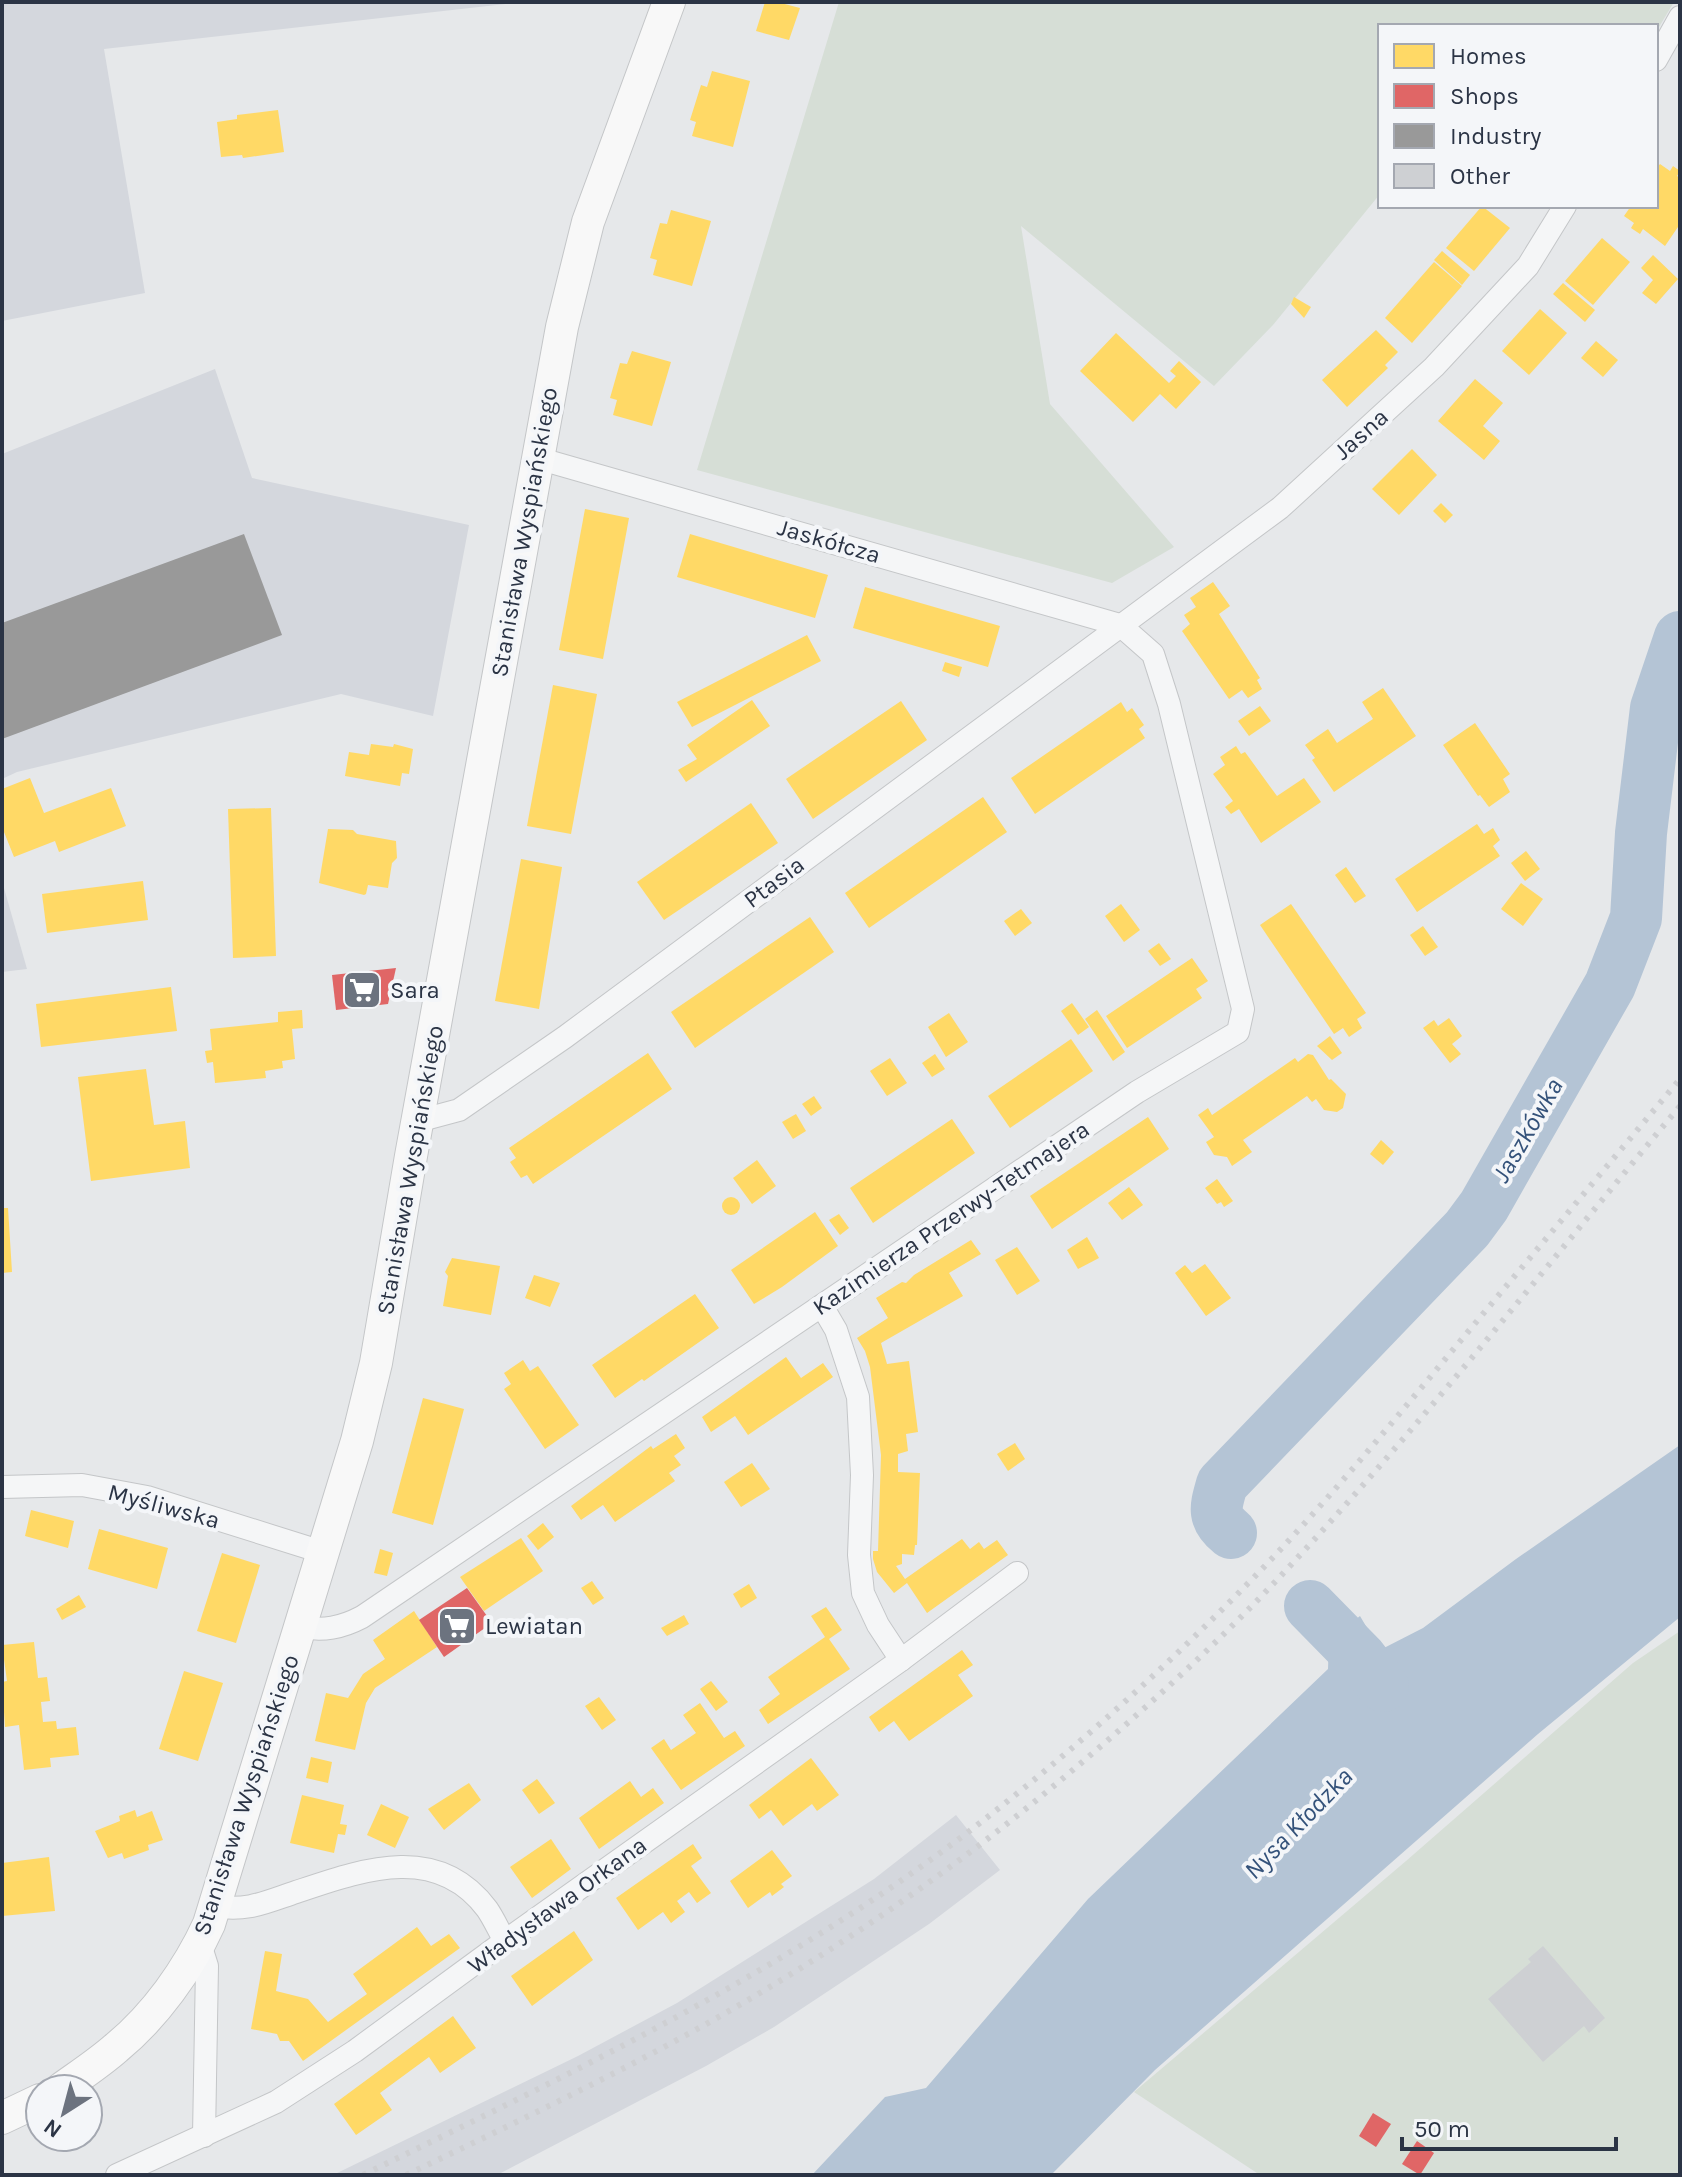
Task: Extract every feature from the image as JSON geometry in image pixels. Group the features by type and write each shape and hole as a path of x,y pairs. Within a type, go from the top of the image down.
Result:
{"main road":[{"name":"Stanisława Wyspiańskiego","path":"83,2073 117,2048 146,2018 200,1944 357,1441 376,1363 562,327 588,222 669,2"},
{"path":"2,2118 24,2108"}],"street":[{"path":"1658,56 1680,17"},
{"name":"Jasna","path":"1120,625 1280,508 1434,367 1528,266 1564,208"},
{"name":"Jaskółcza","path":"537,458 1120,625"},
{"name":"Ptasia","path":"418,1121 459,1110 565,1037 1120,625"},
{"name":"Kazimierza Przerwy-Tetmajera","path":"300,1627 319,1630 342,1628 362,1617 1137,1092 1238,1032 1243,1009 1169,704 1153,654 1120,625"},
{"path":"822,1306 836,1330 858,1397 862,1475 859,1555 863,1593 878,1625 901,1660"},
{"name":"Myśliwska","path":"2,1487 82,1485 147,1497 322,1552"},
{"name":"Władysława Orkana","path":"117,2175 276,2102 355,2051 901,1660 1017,1573"},
{"path":"214,1906 246,1909 331,1880 399,1865 433,1870 462,1885 486,1909 505,1941"},
{"path":"200,1944 207,1966 204,2136"}],"shaded area":[{"path":"2,2 523,2 104,49 145,293 2,321"},
{"path":"839,2 1674,2 1658,29 1658,24 1378,24 1378,196 1273,325 1214,386 1021,226 1050,404 1174,547 1112,583 697,470"},
{"path":"215,369 252,478 469,525 433,716 341,694 17,772 2,779 2,454"},
{"path":"2,881 27,969 2,972"},
{"path":"1680,1631 1680,2175 1260,2175 1134,2092 1633,1663"},
{"path":"956,1815 1000,1870 929,1924 774,2027 497,2175 333,2175 578,2056 677,2003 874,1879"}],"water":[{"name":"Nysa Kłodzka","path":"1680,1445 1680,1617 1538,1734 1155,2070 1051,2175 812,2175 885,2097 926,2088 1088,1899 1328,1669 1329,1641 1360,1616 1380,1650 1423,1628"}],"building: Homes":[{"path":"765,2 800,8 789,40 756,31"},
{"path":"712,71 750,81 733,147 692,136 696,122 690,120 701,85 707,87"},
{"path":"278,110 284,152 243,158 242,155 221,157 217,122 237,119 237,115"},
{"path":"1660,164 1670,171 1673,166 1680,171 1677,176 1680,178 1680,224 1665,246 1643,229 1640,234 1631,228 1634,223 1624,216 1630,208 1658,208"},
{"path":"1480,208 1510,228 1474,271 1446,248"},
{"path":"671,210 711,221 692,286 653,275 657,260 650,258 660,223 667,224"},
{"path":"1602,238 1630,262 1593,305 1565,281"},
{"path":"1442,251 1470,275 1462,285 1434,260"},
{"path":"1653,255 1678,279 1656,304 1642,293 1653,280 1641,268"},
{"path":"1434,262 1462,286 1412,343 1385,318"},
{"path":"1563,283 1595,310 1585,322 1553,294"},
{"path":"1294,297 1311,307 1304,318 1291,304"},
{"path":"1540,309 1567,333 1529,375 1502,351"},
{"path":"1376,330 1398,352 1385,365 1388,368 1347,407 1322,380"},
{"path":"1116,333 1169,383 1176,376 1170,371 1179,361 1201,382 1176,409 1160,394 1133,422 1080,371"},
{"path":"1596,341 1618,360 1603,377 1581,358"},
{"path":"632,351 671,362 652,426 613,415 617,400 610,398 620,363 627,364"},
{"path":"1475,379 1503,403 1483,426 1500,441 1484,460 1438,421"},
{"path":"1412,449 1437,475 1399,515 1372,489"},
{"path":"1441,503 1453,515 1445,523 1433,511"},
{"path":"585,509 629,518 603,659 559,650"},
{"path":"690,534 828,575 815,618 677,577"},
{"path":"1213,582 1230,606 1219,614 1260,678 1257,680 1262,689 1248,698 1242,690 1229,699 1182,631 1190,624 1184,615 1196,607 1190,598"},
{"path":"865,587 1000,626 988,667 853,628"},
{"path":"807,635 821,661 692,727 677,702"},
{"path":"945,662 962,667 959,677 942,671"},
{"path":"553,685 597,694 571,834 527,826"},
{"path":"1383,688 1416,736 1334,792 1305,745 1328,729 1337,743 1373,719 1362,702"},
{"path":"752,700 770,726 686,782 678,770 697,759 687,745"},
{"path":"901,701 927,740 813,819 786,779"},
{"path":"1121,702 1127,712 1132,708 1144,725 1139,729 1145,738 1035,814 1011,778"},
{"path":"1260,706 1271,721 1249,736 1238,721"},
{"path":"1475,723 1510,774 1503,779 1510,792 1489,807 1443,745"},
{"path":"371,744 393,747 394,744 413,749 409,774 402,773 400,786 345,776 349,752 369,755"},
{"path":"1236,746 1241,754 1245,752 1277,796 1304,778 1321,802 1261,843 1239,809 1231,814 1225,807 1233,801 1213,774 1225,765 1220,757"},
{"path":"30,778 44,813 111,788 126,826 59,852 55,841 14,857 2,827 2,789"},
{"path":"983,797 1007,832 869,928 845,893"},
{"path":"751,803 778,843 664,920 637,882"},
{"path":"271,808 276,956 233,958 228,809"},
{"path":"1477,824 1484,834 1493,828 1500,840 1493,846 1500,856 1417,912 1395,879"},
{"path":"328,829 353,830 357,834 396,841 397,858 392,863 388,888 368,885 364,895 319,883"},
{"path":"1526,851 1540,869 1525,881 1511,863"},
{"path":"521,859 562,867 539,1009 495,1001"},
{"path":"1346,867 1366,896 1355,903 1335,875"},
{"path":"143,881 148,920 47,933 42,894"},
{"path":"1521,883 1543,899 1523,926 1501,909"},
{"path":"1121,904 1140,930 1124,942 1105,916"},
{"path":"1291,904 1366,1013 1357,1019 1362,1028 1349,1037 1343,1028 1334,1034 1260,925"},
{"path":"1021,909 1032,923 1015,936 1004,921"},
{"path":"810,917 834,952 695,1048 671,1012"},
{"path":"1423,926 1438,947 1425,956 1410,935"},
{"path":"1159,943 1171,959 1160,966 1148,951"},
{"path":"1192,958 1208,981 1196,989 1202,998 1127,1048 1106,1016"},
{"path":"171,987 177,1031 41,1047 36,1004"},
{"path":"1072,1003 1089,1027 1078,1035 1061,1011"},
{"path":"302,1010 303,1028 292,1029 295,1059 282,1061 283,1068 265,1071 266,1078 215,1083 213,1062 207,1063 205,1051 212,1050 210,1029 278,1022 278,1012"},
{"path":"1097,1010 1125,1052 1113,1061 1085,1019"},
{"path":"949,1013 968,1042 946,1057 928,1027"},
{"path":"1449,1018 1462,1036 1452,1044 1461,1054 1450,1063 1423,1028 1434,1020 1438,1026"},
{"path":"1330,1036 1342,1053 1332,1060 1317,1046"},
{"path":"1071,1039 1093,1071 1010,1128 988,1096"},
{"path":"648,1053 672,1089 533,1184 527,1175 521,1178 510,1162 516,1158 509,1148"},
{"path":"935,1054 945,1069 932,1077 922,1063"},
{"path":"1308,1054 1313,1055 1329,1080 1346,1094 1343,1108 1337,1112 1324,1110 1316,1099 1312,1102 1307,1096 1243,1140 1252,1152 1232,1166 1227,1157 1214,1155 1206,1142 1214,1137 1198,1115 1208,1108 1212,1115 1295,1058 1298,1062"},
{"path":"890,1058 907,1083 887,1096 870,1071"},
{"path":"146,1069 154,1125 185,1121 190,1168 91,1181 78,1077"},
{"path":"814,1096 822,1108 811,1116 802,1104"},
{"path":"796,1114 806,1131 793,1139 782,1122"},
{"path":"1148,1117 1169,1149 1052,1229 1030,1196"},
{"path":"952,1119 975,1153 873,1223 850,1188"},
{"path":"1381,1140 1394,1152 1383,1165 1370,1154"},
{"path":"757,1160 776,1186 752,1204 733,1178"},
{"path":"1217,1179 1233,1201 1224,1207 1221,1202 1217,1204 1205,1188"},
{"path":"1129,1187 1143,1205 1122,1220 1108,1203"},
{"path":"731,1197 740,1206 731,1215 722,1206"},
{"path":"2,1208 8,1208 12,1272 2,1273"},
{"path":"815,1212 838,1246 754,1304 731,1270"},
{"path":"839,1214 849,1228 840,1235 829,1220"},
{"path":"1087,1237 1099,1258 1078,1269 1067,1250"},
{"path":"971,1240 981,1254 949,1273 963,1296 881,1343 887,1364 909,1361 918,1432 906,1434 908,1451 898,1454 898,1472 920,1473 917,1545 914,1555 902,1554 902,1564 896,1566 905,1579 962,1539 970,1549 979,1542 984,1549 997,1540 1008,1555 927,1613 907,1583 894,1593 877,1572 873,1559 873,1551 878,1551 881,1455 870,1367 857,1338 888,1318 876,1298 902,1282 906,1283"},
{"path":"1017,1247 1040,1281 1017,1295 995,1260"},
{"path":"452,1258 500,1266 491,1315 443,1306 448,1276 445,1272"},
{"path":"1205,1264 1231,1298 1206,1316 1175,1273 1185,1265 1192,1273"},
{"path":"534,1275 560,1283 550,1307 525,1298"},
{"path":"695,1294 719,1328 615,1398 592,1365"},
{"path":"786,1357 801,1378 823,1363 833,1377 748,1435 735,1416 711,1432 702,1417"},
{"path":"523,1360 530,1371 538,1366 579,1425 545,1449 504,1389 511,1384 504,1373"},
{"path":"423,1398 464,1409 433,1525 392,1513"},
{"path":"676,1434 685,1448 674,1456 681,1465 669,1473 675,1481 615,1522 603,1505 581,1520 571,1506 651,1446 653,1449"},
{"path":"1015,1443 1025,1459 1008,1471 997,1454"},
{"path":"752,1463 770,1489 741,1507 724,1482"},
{"path":"31,1510 74,1521 68,1548 25,1536"},
{"path":"543,1523 554,1537 538,1550 527,1536"},
{"path":"99,1529 168,1548 157,1589 88,1569"},
{"path":"521,1538 543,1571 484,1611 460,1577"},
{"path":"380,1549 393,1553 387,1576 374,1573"},
{"path":"222,1553 260,1565 236,1643 197,1631"},
{"path":"592,1581 604,1598 593,1605 581,1588"},
{"path":"749,1584 757,1598 741,1608 733,1594"},
{"path":"79,1595 86,1607 62,1620 56,1609"},
{"path":"826,1607 842,1630 829,1639 850,1669 768,1724 759,1710 780,1694 768,1677 825,1637 811,1616"},
{"path":"414,1611 437,1647 375,1688 366,1703 355,1750 315,1741 326,1693 348,1698 363,1674 385,1659 373,1640"},
{"path":"684,1615 689,1624 667,1636 661,1628"},
{"path":"34,1642 38,1678 47,1677 50,1701 41,1702 43,1722 56,1721 57,1729 76,1727 79,1755 50,1758 51,1767 24,1770 19,1725 5,1727 2,1682 7,1681 2,1645"},
{"path":"962,1650 973,1665 958,1675 973,1696 909,1741 894,1721 879,1732 869,1717"},
{"path":"184,1671 223,1683 198,1761 159,1749"},
{"path":"711,1681 728,1702 716,1711 700,1689"},
{"path":"599,1697 616,1720 602,1730 585,1706"},
{"path":"700,1703 724,1738 735,1731 745,1746 681,1790 651,1748 664,1739 671,1750 696,1733 683,1715"},
{"path":"311,1757 332,1762 328,1783 306,1778"},
{"path":"811,1758 839,1795 817,1811 812,1804 783,1826 771,1810 759,1819 749,1805"},
{"path":"537,1779 555,1803 539,1814 522,1790"},
{"path":"630,1781 641,1797 653,1788 664,1803 599,1849 579,1818"},
{"path":"469,1783 481,1800 444,1830 428,1809"},
{"path":"302,1795 344,1805 340,1824 347,1825 345,1835 338,1834 334,1853 290,1843"},
{"path":"381,1804 409,1817 395,1848 367,1835"},
{"path":"135,1810 137,1817 152,1811 163,1840 148,1845 149,1850 124,1859 122,1853 108,1858 95,1831 120,1821 119,1816"},
{"path":"551,1839 571,1869 532,1898 510,1867"},
{"path":"693,1844 702,1858 691,1866 711,1893 697,1903 689,1892 677,1901 685,1912 671,1923 663,1912 638,1930 616,1898"},
{"path":"772,1850 792,1876 772,1896 770,1892 748,1908 730,1881"},
{"path":"49,1857 55,1911 2,1916 2,1863"},
{"path":"417,1927 431,1946 449,1934 460,1948 303,2061 289,2041 280,2041 277,2034 251,2029 265,1951 282,1954 276,1991 308,1999 328,2022 367,1994 353,1974"},
{"path":"574,1931 593,1960 532,2006 511,1976"},
{"path":"453,2016 476,2048 440,2073 429,2057 380,2093 392,2110 356,2135 334,2104"}],"building: Shops":[{"name":"Sara","path":"396,968 388,1004 336,1010 332,975"},
{"path":"467,1588 492,1623 444,1657 419,1620"},
{"path":"1373,2113 1391,2124 1376,2147 1359,2136"},
{"path":"1417,2141 1434,2153 1420,2175 1402,2164"}],"building: Industry":[{"path":"244,534 282,635 2,739 2,623"}],"building: Other":[{"path":"1543,1946 1605,2018 1589,2033 1584,2026 1543,2062 1488,1999 1531,1962 1528,1959"}],"waterway":[{"name":"Jaszkówka","path":"1231,1533 1220,1522 1217,1511 1222,1484 1467,1229 1484,1206 1610,985 1636,918 1641,833 1656,708 1680,637"},
{"name":"Jaszkówka","path":"1310,1606 1361,1658 1383,1686"}],"railway":[{"path":"363,2175 600,2057 756,1973 905,1878 1051,1766 1158,1671 1288,1541 1392,1423 1680,1079"},
{"path":"406,2175 649,2055 803,1967 950,1867 1074,1769 1162,1692 1274,1583 1430,1407 1680,1106"}],"place":[{"name":"Sara","path":"362,990"},
{"name":"Lewiatan","path":"457,1626"}]}
